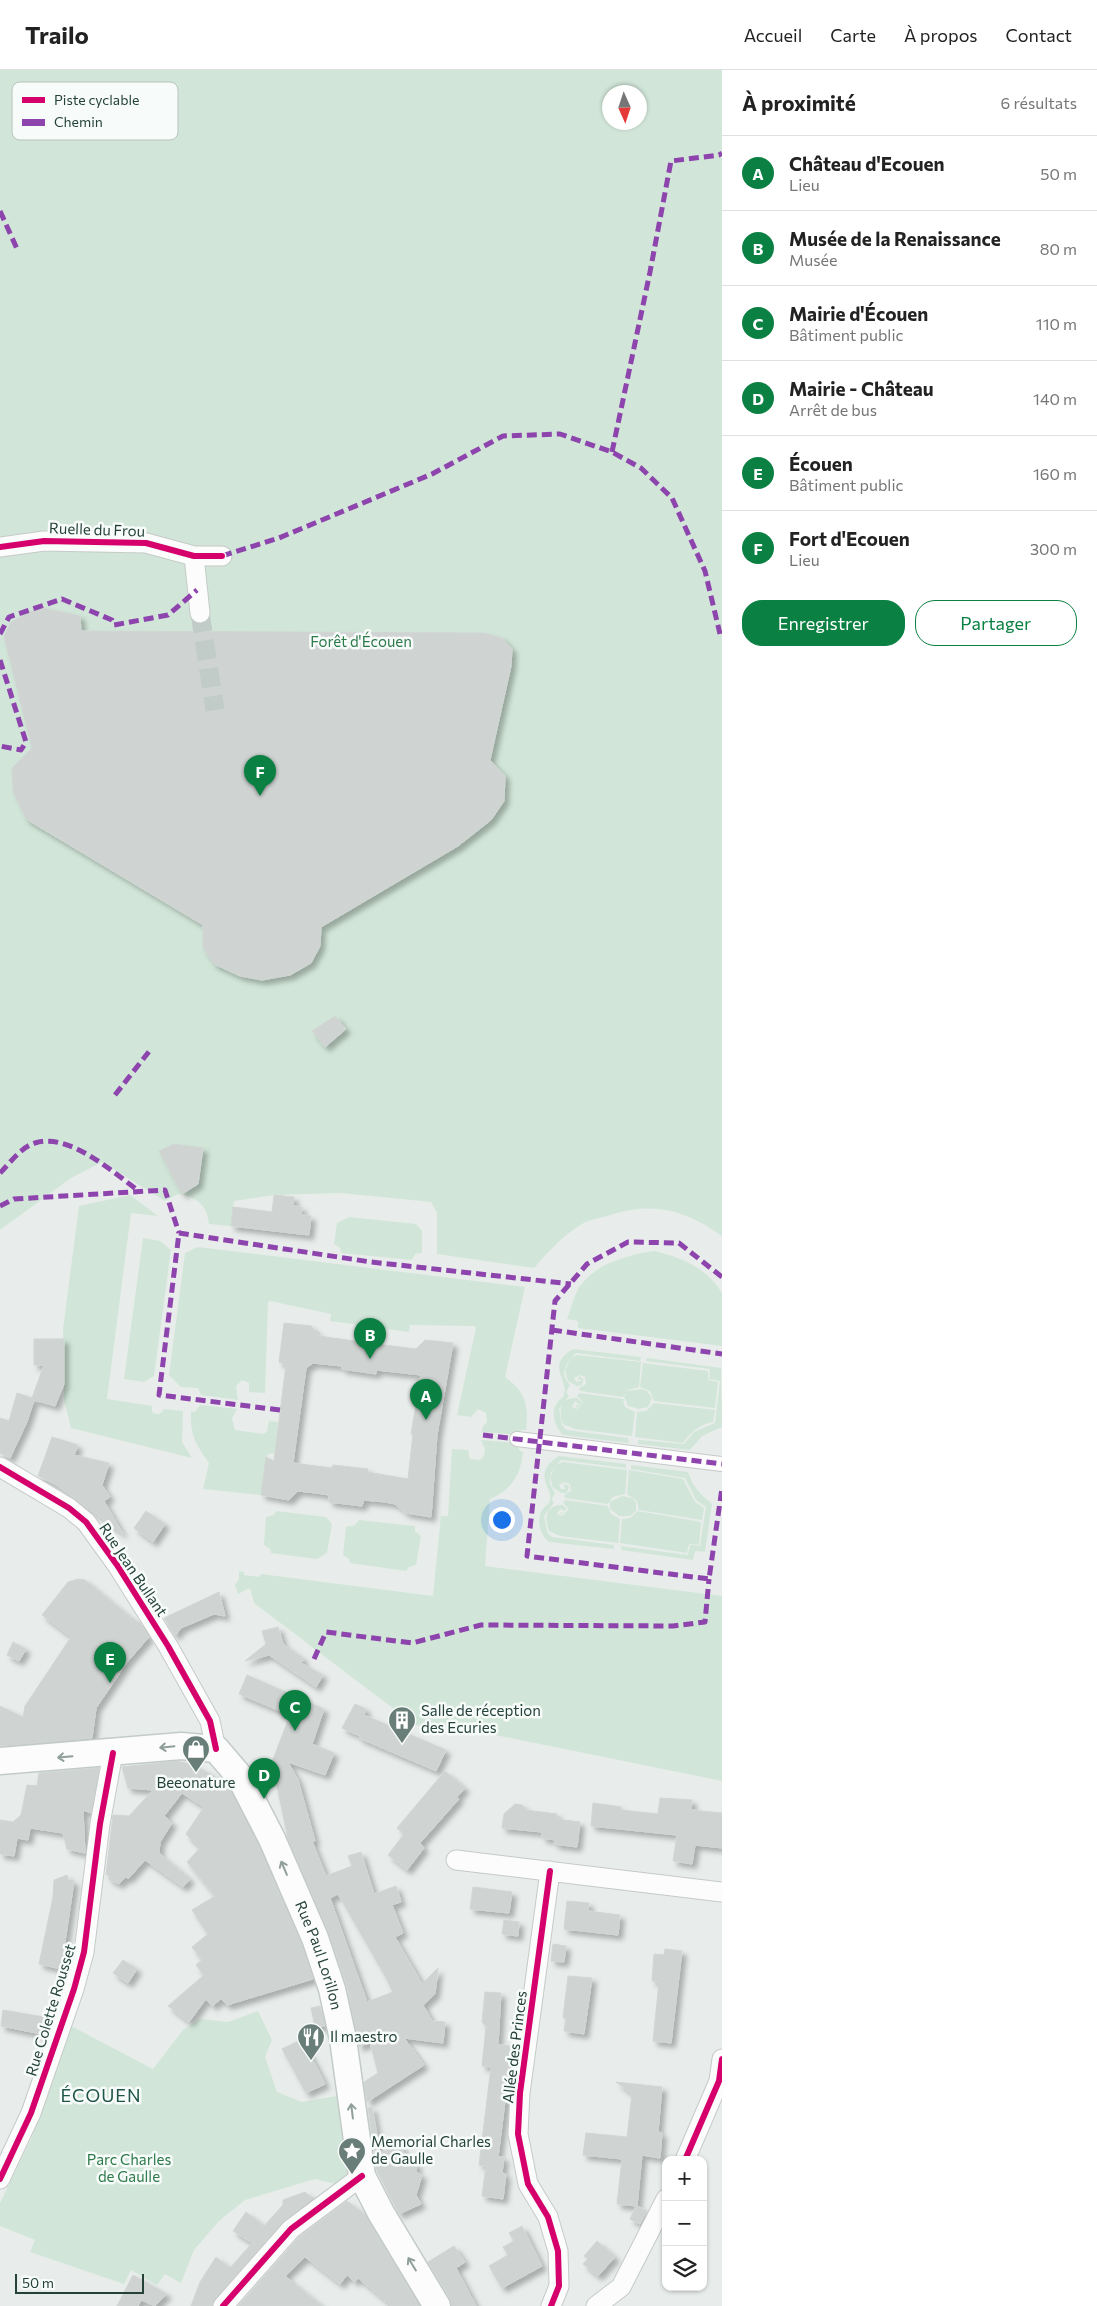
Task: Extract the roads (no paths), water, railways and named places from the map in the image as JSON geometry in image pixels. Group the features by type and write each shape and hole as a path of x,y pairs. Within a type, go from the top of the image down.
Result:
{"main road":[{"path":"0,1761 181,1746 216,1749"},
{"name":"Rue Paul Lorillon","path":"216,1749 240,1777 272,1839 315,1938 332,1989 343,2039 362,2176 381,2213 437,2306"}],"street":[{"name":"Ruelle du Frou","path":"0,547 44,541 146,543 194,556 222,556"},
{"path":"194,556 200,613"},
{"path":"517,1439 722,1464"},
{"name":"Rue Jean Bullant","path":"0,1467 69,1508 86,1522 144,1608 195,1694 210,1721 216,1749"},
{"name":"Rue Colette Rousset","path":"0,2179 31,2113 74,1989 84,1952 100,1824 113,1752"},
{"path":"456,1860 722,1892"},
{"name":"Allée des Princes","path":"550,1871 520,2093 518,2134 528,2184 548,2218 558,2251 559,2286 551,2306"},
{"path":"688,2156 719,2081 722,2059"},
{"path":"223,2306 291,2229 362,2176"},
{"path":"596,2306 621,2287 665,2201"}],"tunnel":[{"path":"200,613 215,710"}],"place":[{"name":"Fort d'Ecouen","path":"260,796"},
{"name":"Musée de la Renaissance","path":"370,1359"},
{"name":"Château d'Ecouen","path":"426,1420"},
{"name":"Écouen","path":"110,1683"},
{"name":"Mairie d'Écouen","path":"295,1731"},
{"name":"Salle de réception des Ecuries","path":"402,1744"},
{"name":"Beeonature","path":"196,1773"},
{"name":"Mairie - Château","path":"264,1799"},
{"name":"Il maestro","path":"311,2061"},
{"name":"Memorial Charles de Gaulle","path":"352,2175"}],"district":[{"name":"ÉCOUEN","path":"101,2096"}],"park label":[{"name":"Forêt d'Écouen","path":"361,642"},
{"name":"Parc Charles de Gaulle","path":"129,2168"}]}
